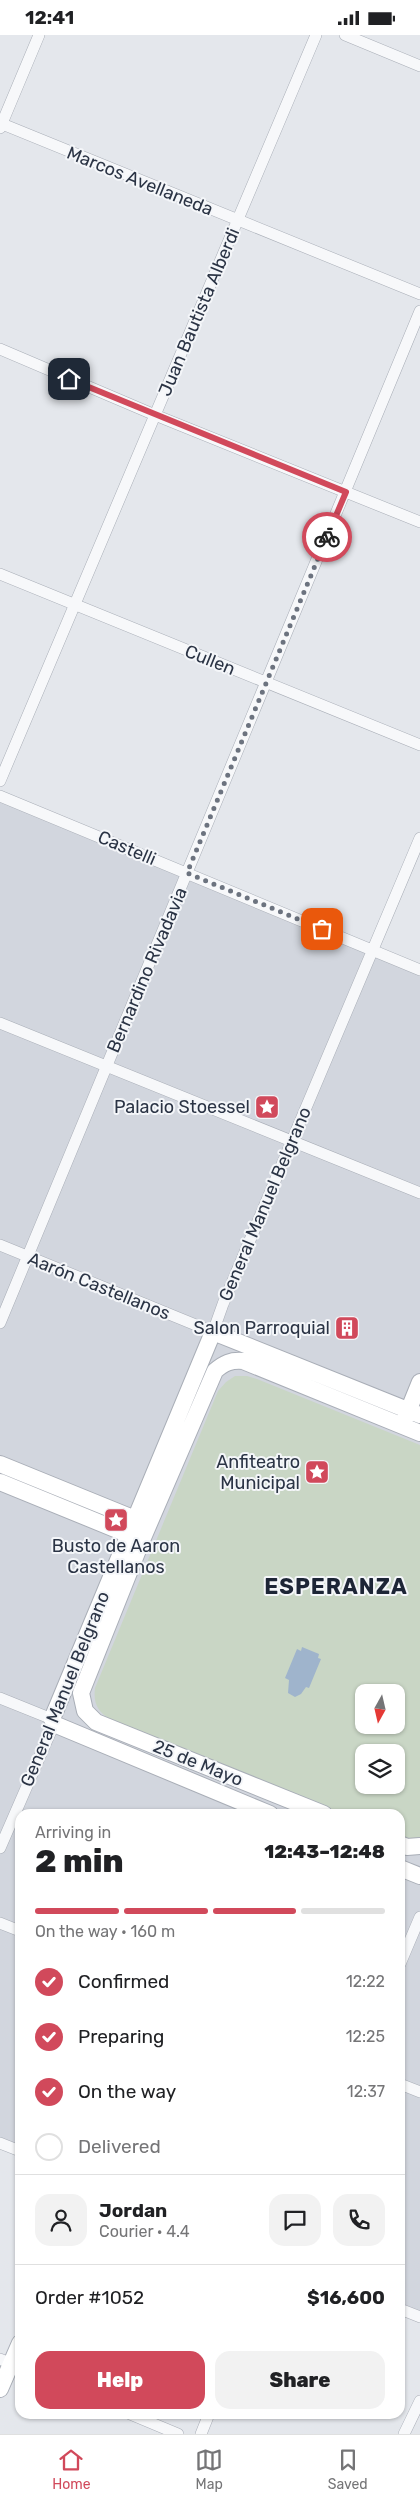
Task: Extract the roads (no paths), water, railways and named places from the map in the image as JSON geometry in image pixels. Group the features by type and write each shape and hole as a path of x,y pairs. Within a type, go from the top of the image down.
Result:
{"main road":[{"name":"Aarón Castellanos","path":"213,1332 414,1413"},
{"name":"General Manuel Belgrano","path":"142,1522 213,1332"},
{"name":"General Manuel Belgrano","path":"53,1722 135,1537 214,1371 227,1362 243,1361 402,1426"},
{"path":"420,1382 414,1413 402,1426 420,1433"},
{"path":"0,1464 142,1522"},
{"path":"0,1482 135,1537"},
{"name":"General Manuel Belgrano","path":"82,1701 82,1693 135,1537"},
{"name":"25 de Mayo","path":"82,1701 85,1711 96,1722 312,1809"},
{"name":"25 de Mayo","path":"53,1722 242,1809"},
{"path":"242,1809 252,1785"},
{"path":"405,1870 420,1876"},
{"path":"0,2389 10,2363"}],"street":[{"path":"1,125 39,35"},
{"name":"Juan Bautista Alberdi","path":"0,781 316,35"},
{"path":"345,35 420,66"},
{"name":"Marcos Avellaneda","path":"1,125 420,295"},
{"name":"Bernardino Rivadavia","path":"0,1323 420,311"},
{"path":"0,349 154,415 420,522"},
{"name":"Cullen","path":"0,574 420,745"},
{"name":"Castelli","path":"0,795 420,970"},
{"name":"General Manuel Belgrano","path":"213,1332 420,838"},
{"path":"0,1023 420,1193"},
{"name":"Aarón Castellanos","path":"0,1245 213,1332"},
{"name":"25 de Mayo","path":"0,1698 53,1722"},
{"name":"General Manuel Belgrano","path":"16,1809 53,1722"},
{"name":"General Manuel Belgrano","path":"0,1847 15,1812"},
{"path":"405,1952 420,1917"},
{"path":"0,1923 15,1929"},
{"path":"405,2086 420,2092"},
{"path":"0,2143 15,2149"},
{"path":"405,2311 420,2317"},
{"path":"404,2434 420,2401"},
{"path":"142,2419 178,2434"},
{"path":"201,2434 207,2419"}],"water":[{"path":"302,1647 319,1654 318,1658 321,1659 309,1688 306,1687 301,1694 295,1697 288,1693 289,1680 285,1678 297,1649 301,1651"}],"place":[{"name":"Palacio Stoessel","path":"267,1107"},
{"name":"Salon Parroquial","path":"347,1328"},
{"name":"Anfiteatro Municipal","path":"317,1472"},
{"name":"Busto de Aaron Castellanos","path":"116,1520"}],"district":[{"name":"ESPERANZA","path":"336,1586"}]}
